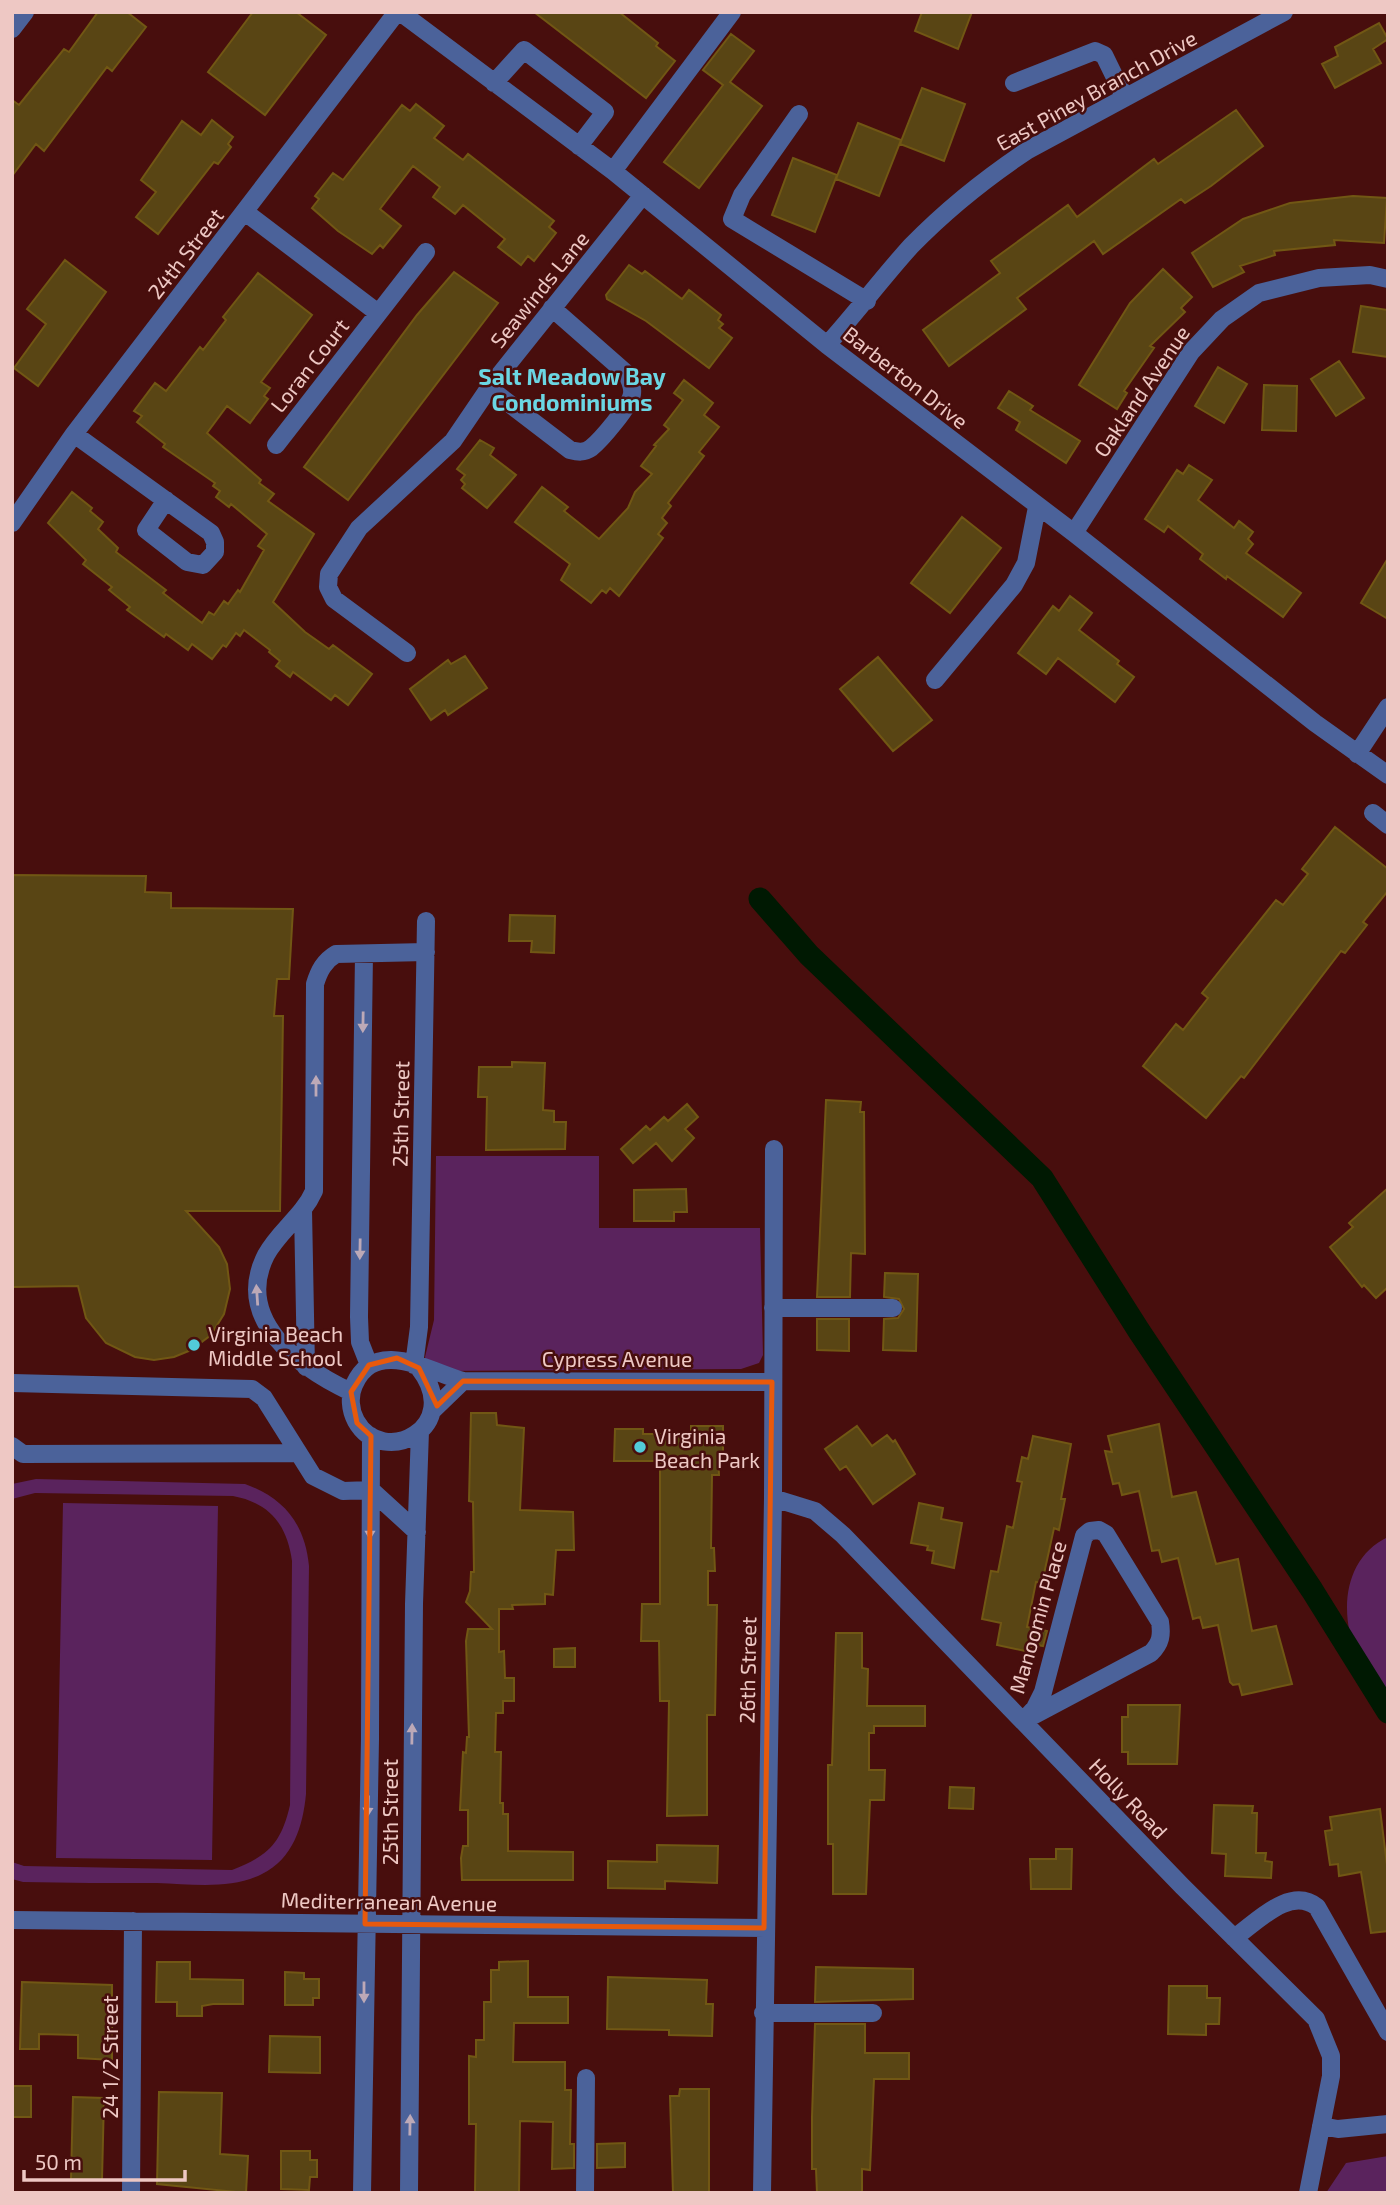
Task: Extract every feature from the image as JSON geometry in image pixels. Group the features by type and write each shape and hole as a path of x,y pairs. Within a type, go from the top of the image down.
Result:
{"street":[{"path":"12,29 25,12"},
{"name":"Barberton Drive","path":"398,12 613,171 827,345 1357,754 1388,775"},
{"name":"24th Street","path":"12,523 74,434 398,12"},
{"path":"613,171 732,12"},
{"name":"East Piney Branch Drive","path":"827,345 911,246 950,208 992,174 1028,150 1284,12"},
{"path":"494,83 524,50 605,112 579,146"},
{"path":"1014,83 1095,51 1104,55 1125,98"},
{"path":"799,114 742,195 732,219 867,300"},
{"name":"Seawinds Lane","path":"407,653 334,599 328,587 328,574 367,520 430,465 453,441 489,388 643,195"},
{"name":"Loran Court","path":"245,212 379,313"},
{"name":"Loran Court","path":"276,445 426,252"},
{"name":"Oakland Avenue","path":"1074,533 1191,352 1222,319 1259,293 1320,278 1370,275 1388,279"},
{"path":"489,388 570,450 580,452 590,449 628,405 631,383 626,373 552,308"},
{"path":"74,434 166,500"},
{"path":"935,680 1014,585 1026,563 1037,507"},
{"path":"1357,754 1388,707"},
{"path":"1373,813 1388,825"},
{"name":"25th Street","path":"410,2193 413,1925 411,1797 416,1532 421,1431 433,1410 430,1382 417,1366 426,921"},
{"path":"421,1431 408,1439 393,1442 371,1436 357,1423 351,1410 351,1392 306,1367 277,1340 257,1305 256,1285 267,1254 303,1210 314,1191 316,984 327,960 336,954 426,952"},
{"path":"364,954 360,1342 376,1362 397,1358 417,1366"},
{"name":"26th Street","path":"761,2193 773,1498 774,1149"},
{"path":"303,1210 306,1367"},
{"name":"25th Street","path":"351,1392 359,1375 402,1348 412,1333 419,1308"},
{"path":"773,1308 893,1308"},
{"name":"Cypress Avenue","path":"417,1366 463,1381 772,1382"},
{"path":"433,1410 463,1381"},
{"path":"12,1383 238,1386 252,1389 264,1398 313,1476 343,1491 371,1490 416,1532"},
{"name":"25th Street","path":"362,2193 370,1739 371,1436"},
{"path":"12,1446 23,1454 298,1453"},
{"name":"Holly Road","path":"773,1498 815,1511 844,1535 1234,1938 1316,2019 1326,2036 1331,2056 1331,2076 1308,2193"},
{"name":"Manoomin Place","path":"1099,1530 1106,1534 1160,1622 1162,1636 1152,1653 1023,1721 1035,1708 1043,1692 1084,1536 1090,1531 1099,1530"},
{"path":"1234,1938 1289,1900 1310,1902 1317,1907 1388,2032"},
{"name":"Mediterranean Avenue","path":"12,1920 764,1928"},
{"name":"24 1/2 Street","path":"131,2193 133,1922"},
{"path":"763,2013 873,2013"},
{"path":"585,2193 586,2078"},
{"path":"1321,2126 1338,2129 1388,2124"}],"highlighted area":[{"path":"397,1358 419,1368 437,1406 463,1381 772,1382 764,1928 365,1924 371,1436 357,1423 351,1392 369,1365"}],"shaded area":[{"path":"436,1156 599,1156 599,1228 760,1228 763,1355 759,1363 741,1369 443,1371 427,1364 425,1357 434,1320"},
{"path":"36,1479 245,1484 271,1497 290,1514 297,1525 303,1537 309,1566 306,1794 299,1829 289,1851 273,1868 250,1879 211,1885 23,1882 12,1879 12,1862 24,1866 232,1870 264,1854 271,1847 282,1830 290,1805 292,1561 281,1526 267,1510 246,1499 233,1496 35,1493 12,1499 12,1484"},
{"path":"63,1503 218,1506 212,1860 56,1858"},
{"path":"1388,1537 1388,1706 1357,1654 1351,1638 1347,1605 1349,1588 1362,1559 1373,1546"},
{"path":"1388,2156 1388,2193 1326,2193 1346,2163"}],"building":[{"path":"98,12 127,12 146,27 112,71 107,67 44,151 36,144 12,176 12,100 19,105 64,49 69,52"},
{"path":"253,12 296,12 326,35 265,115 208,72"},
{"path":"534,12 619,12 658,43 656,46 675,61 646,98"},
{"path":"922,12 972,12 958,49 915,31"},
{"path":"1379,23 1388,39 1373,49 1381,63 1335,88 1322,64 1338,56 1335,47"},
{"path":"731,34 754,51 730,82 762,106 699,188 664,162 723,85 703,70"},
{"path":"922,88 965,104 944,161 900,144"},
{"path":"416,104 444,126 434,138 463,160 468,154 554,221 549,227 556,233 534,261 528,256 521,265 498,247 505,239 463,205 455,214 433,197 440,187 413,166 380,209 401,226 383,248 380,245 372,254 338,231 312,208 319,199 315,196 333,173 343,180 402,105 410,111"},
{"path":"1236,110 1263,146 1211,186 1185,203 1181,199 1103,254 1094,241 1017,298 1026,309 949,366 923,330 1000,273 991,261 1068,205 1077,217 1154,159 1158,164"},
{"path":"212,120 233,137 228,144 231,147 218,164 214,162 158,234 136,217 156,192 141,180 182,121 201,135"},
{"path":"858,123 901,140 879,196 836,179"},
{"path":"793,158 837,175 815,232 772,215"},
{"path":"1353,196 1387,198 1384,243 1334,240 1335,245 1274,251 1275,255 1240,266 1244,272 1213,287 1192,253 1243,219 1290,203"},
{"path":"65,260 106,292 38,386 14,368 46,324 27,309"},
{"path":"629,265 642,274 645,271 682,299 689,290 721,315 718,320 723,324 719,328 732,338 709,368 646,321 607,299 606,295"},
{"path":"1163,269 1192,297 1181,308 1185,312 1150,346 1154,348 1124,391 1127,393 1117,409 1079,385 1130,303"},
{"path":"454,272 498,303 348,500 304,467 417,315"},
{"path":"258,273 312,315 261,382 270,388 264,396 268,399 250,423 227,406 207,433 274,494 268,501 314,534 273,602 305,632 329,649 333,645 372,674 348,705 335,695 331,700 293,672 290,677 276,666 280,661 270,650 244,630 240,636 236,633 226,647 223,645 212,659 192,644 188,650 166,634 164,637 127,610 130,607 109,590 112,587 83,564 86,560 48,523 72,492 92,508 90,511 103,522 98,529 118,548 116,552 166,590 163,593 202,623 209,612 214,615 224,601 228,604 238,590 240,592 264,550 258,546 267,534 231,504 229,507 216,497 220,491 213,486 215,483 163,447 165,444 137,422 142,416 134,411 155,383 166,391 200,347 203,350 226,320 223,317"},
{"path":"1361,306 1388,310 1388,357 1353,352"},
{"path":"1339,361 1364,398 1336,416 1311,379"},
{"path":"1218,367 1247,384 1224,423 1195,406"},
{"path":"684,380 713,403 704,415 719,427 699,452 704,456 668,503 671,506 662,518 667,523 658,534 663,538 619,596 610,588 606,593 602,590 591,603 561,580 570,564 515,522 542,487 568,507 564,511 599,539 628,508 635,492 652,474 641,466 656,446 654,445 669,429 664,425 683,400 674,393"},
{"path":"1264,385 1297,386 1296,431 1262,430"},
{"path":"1009,391 1033,406 1030,410 1080,441 1066,463 1016,430 1020,422 998,408"},
{"path":"480,440 494,448 490,455 516,475 487,508 462,488 465,484 461,480 465,475 457,469"},
{"path":"1189,465 1212,480 1198,500 1234,528 1239,521 1253,532 1248,539 1253,544 1246,553 1301,593 1283,617 1200,559 1203,554 1168,526 1164,532 1145,519 1177,470 1183,474"},
{"path":"962,517 1001,548 950,613 911,583"},
{"path":"1388,558 1388,619 1361,603"},
{"path":"1070,596 1092,613 1079,630 1119,661 1117,664 1134,677 1115,702 1058,658 1046,674 1018,653 1053,606 1059,611"},
{"path":"465,656 487,688 448,715 445,710 431,720 410,689 448,660 451,664"},
{"path":"878,657 932,720 893,751 840,689"},
{"path":"1335,827 1388,869 1388,891 1363,922 1367,925 1345,953 1341,951 1244,1078 1241,1076 1206,1118 1143,1066 1176,1024 1183,1030 1208,998 1202,993 1276,900 1283,905 1308,874 1302,869"},
{"path":"12,875 146,876 145,892 171,893 171,908 293,909 289,979 277,979 274,1016 283,1016 280,1211 186,1211 219,1247 227,1264 230,1289 224,1314 211,1335 191,1350 174,1357 154,1360 135,1357 106,1343 86,1318 78,1286 12,1287"},
{"path":"510,915 555,916 554,953 531,952 532,941 509,941"},
{"path":"512,1062 545,1063 543,1110 554,1111 554,1122 566,1122 565,1149 486,1150 487,1097 478,1097 479,1067 512,1067"},
{"path":"826,1100 861,1102 860,1112 864,1112 865,1254 851,1253 850,1297 817,1297"},
{"path":"687,1104 698,1117 685,1129 694,1138 672,1161 656,1143 633,1163 621,1149 646,1126 650,1130 664,1117 668,1121"},
{"path":"1388,1188 1388,1287 1376,1298 1364,1285 1362,1287 1330,1247 1353,1227 1349,1223"},
{"path":"686,1189 687,1212 674,1212 674,1221 634,1221 634,1190"},
{"path":"885,1273 918,1274 916,1351 883,1350 884,1319 898,1318 904,1309 899,1299 884,1297"},
{"path":"817,1319 849,1319 849,1351 817,1350"},
{"path":"471,1413 496,1413 497,1425 524,1428 520,1510 573,1512 574,1550 556,1550 553,1595 545,1594 545,1604 512,1605 513,1609 499,1609 499,1652 504,1651 505,1678 514,1678 514,1701 503,1701 503,1713 496,1713 495,1752 501,1752 500,1803 503,1803 503,1814 508,1814 508,1851 573,1852 573,1880 462,1880 463,1846 468,1846 468,1810 460,1810 463,1752 466,1753 469,1737 466,1641 468,1629 492,1629 466,1602 470,1591 471,1572 474,1572 473,1502 469,1501"},
{"path":"1159,1424 1172,1497 1196,1492 1216,1564 1238,1559 1252,1631 1276,1626 1292,1684 1242,1695 1239,1684 1233,1685 1230,1682 1218,1625 1203,1628 1200,1617 1193,1619 1178,1558 1162,1562 1159,1550 1152,1551 1139,1491 1122,1495 1119,1483 1113,1484 1105,1451 1112,1452 1108,1436"},
{"path":"691,1426 723,1426 723,1454 718,1454 719,1475 712,1475 711,1548 714,1548 715,1571 708,1571 708,1605 717,1605 715,1715 707,1715 707,1815 667,1816 669,1701 660,1701 659,1641 641,1641 642,1604 660,1604 660,1461 614,1461 615,1429 643,1429 643,1434 691,1434"},
{"path":"857,1426 872,1446 887,1435 893,1442 895,1440 915,1474 873,1504 846,1466 840,1470 825,1449"},
{"path":"1033,1436 1071,1444 1061,1499 1065,1499 1059,1530 1054,1528 1042,1583 1036,1582 1027,1627 1047,1631 1043,1646 1032,1644 1030,1652 997,1645 1001,1623 982,1619 991,1571 998,1572 1007,1526 1013,1528 1022,1482 1017,1481 1022,1457 1028,1459"},
{"path":"919,1503 943,1508 941,1519 962,1523 954,1568 932,1563 934,1551 927,1550 928,1546 911,1543"},
{"path":"836,1633 862,1633 862,1668 868,1669 867,1706 925,1706 925,1726 874,1726 874,1733 869,1733 869,1770 885,1770 884,1800 870,1800 866,1894 833,1894 833,1844 828,1844 828,1765 832,1765"},
{"path":"575,1648 575,1667 554,1667 554,1649"},
{"path":"1128,1705 1180,1705 1177,1764 1128,1764 1128,1752 1122,1752 1122,1717 1128,1717"},
{"path":"950,1787 974,1788 973,1809 949,1808"},
{"path":"1214,1805 1253,1806 1252,1813 1257,1813 1256,1853 1266,1853 1265,1861 1272,1862 1271,1878 1225,1876 1226,1854 1212,1853"},
{"path":"1380,1809 1388,1873 1388,1931 1371,1933 1361,1872 1339,1876 1338,1864 1330,1865 1325,1831 1332,1830 1330,1817"},
{"path":"657,1845 718,1846 717,1883 665,1881 665,1889 608,1888 608,1861 657,1862"},
{"path":"1056,1849 1072,1849 1071,1889 1031,1889 1030,1859 1056,1859"},
{"path":"528,1961 528,1997 568,1997 568,2023 514,2023 513,2062 565,2062 565,2090 571,2090 570,2144 574,2144 574,2168 552,2169 553,2122 520,2121 519,2193 475,2193 476,2124 469,2124 469,2056 476,2057 476,2040 484,2040 484,2002 491,2002 491,1970 499,1970 499,1962"},
{"path":"157,1962 190,1962 190,1979 243,1980 243,2004 202,2006 202,2016 177,2016 177,2002 156,2002"},
{"path":"816,1967 913,1969 913,1999 815,2002"},
{"path":"285,1972 304,1973 304,1979 319,1979 319,1998 313,1998 313,2005 285,2005"},
{"path":"608,1977 707,1980 706,2004 713,2004 712,2036 669,2035 669,2030 607,2029"},
{"path":"22,1982 112,1985 112,2060 78,2058 78,2035 39,2034 39,2049 20,2049"},
{"path":"1169,1986 1207,1986 1207,1998 1220,1998 1219,2024 1206,2024 1206,2035 1168,2034"},
{"path":"815,2024 865,2024 865,2053 909,2053 909,2079 874,2079 870,2170 862,2169 862,2193 817,2193 816,2169 812,2169"},
{"path":"270,2036 320,2037 320,2073 269,2072"},
{"path":"12,2086 31,2086 31,2117 12,2117"},
{"path":"680,2089 709,2089 709,2193 673,2193 670,2096 679,2096"},
{"path":"159,2092 222,2093 220,2154 248,2156 246,2193 157,2184"},
{"path":"73,2097 104,2098 102,2180 71,2179"},
{"path":"625,2143 625,2167 597,2168 597,2144"},
{"path":"281,2151 310,2151 310,2160 317,2160 317,2177 310,2177 309,2190 281,2189"}],"waterway":[{"path":"760,899 809,955 1042,1178 1139,1331 1312,1590 1388,1712"}],"place":[{"name":"Virginia Beach Middle School","path":"194,1345"},
{"name":"Virginia Beach Park","path":"640,1447"}],"district":[{"name":"Salt Meadow Bay Condominiums","path":"572,389"}]}
